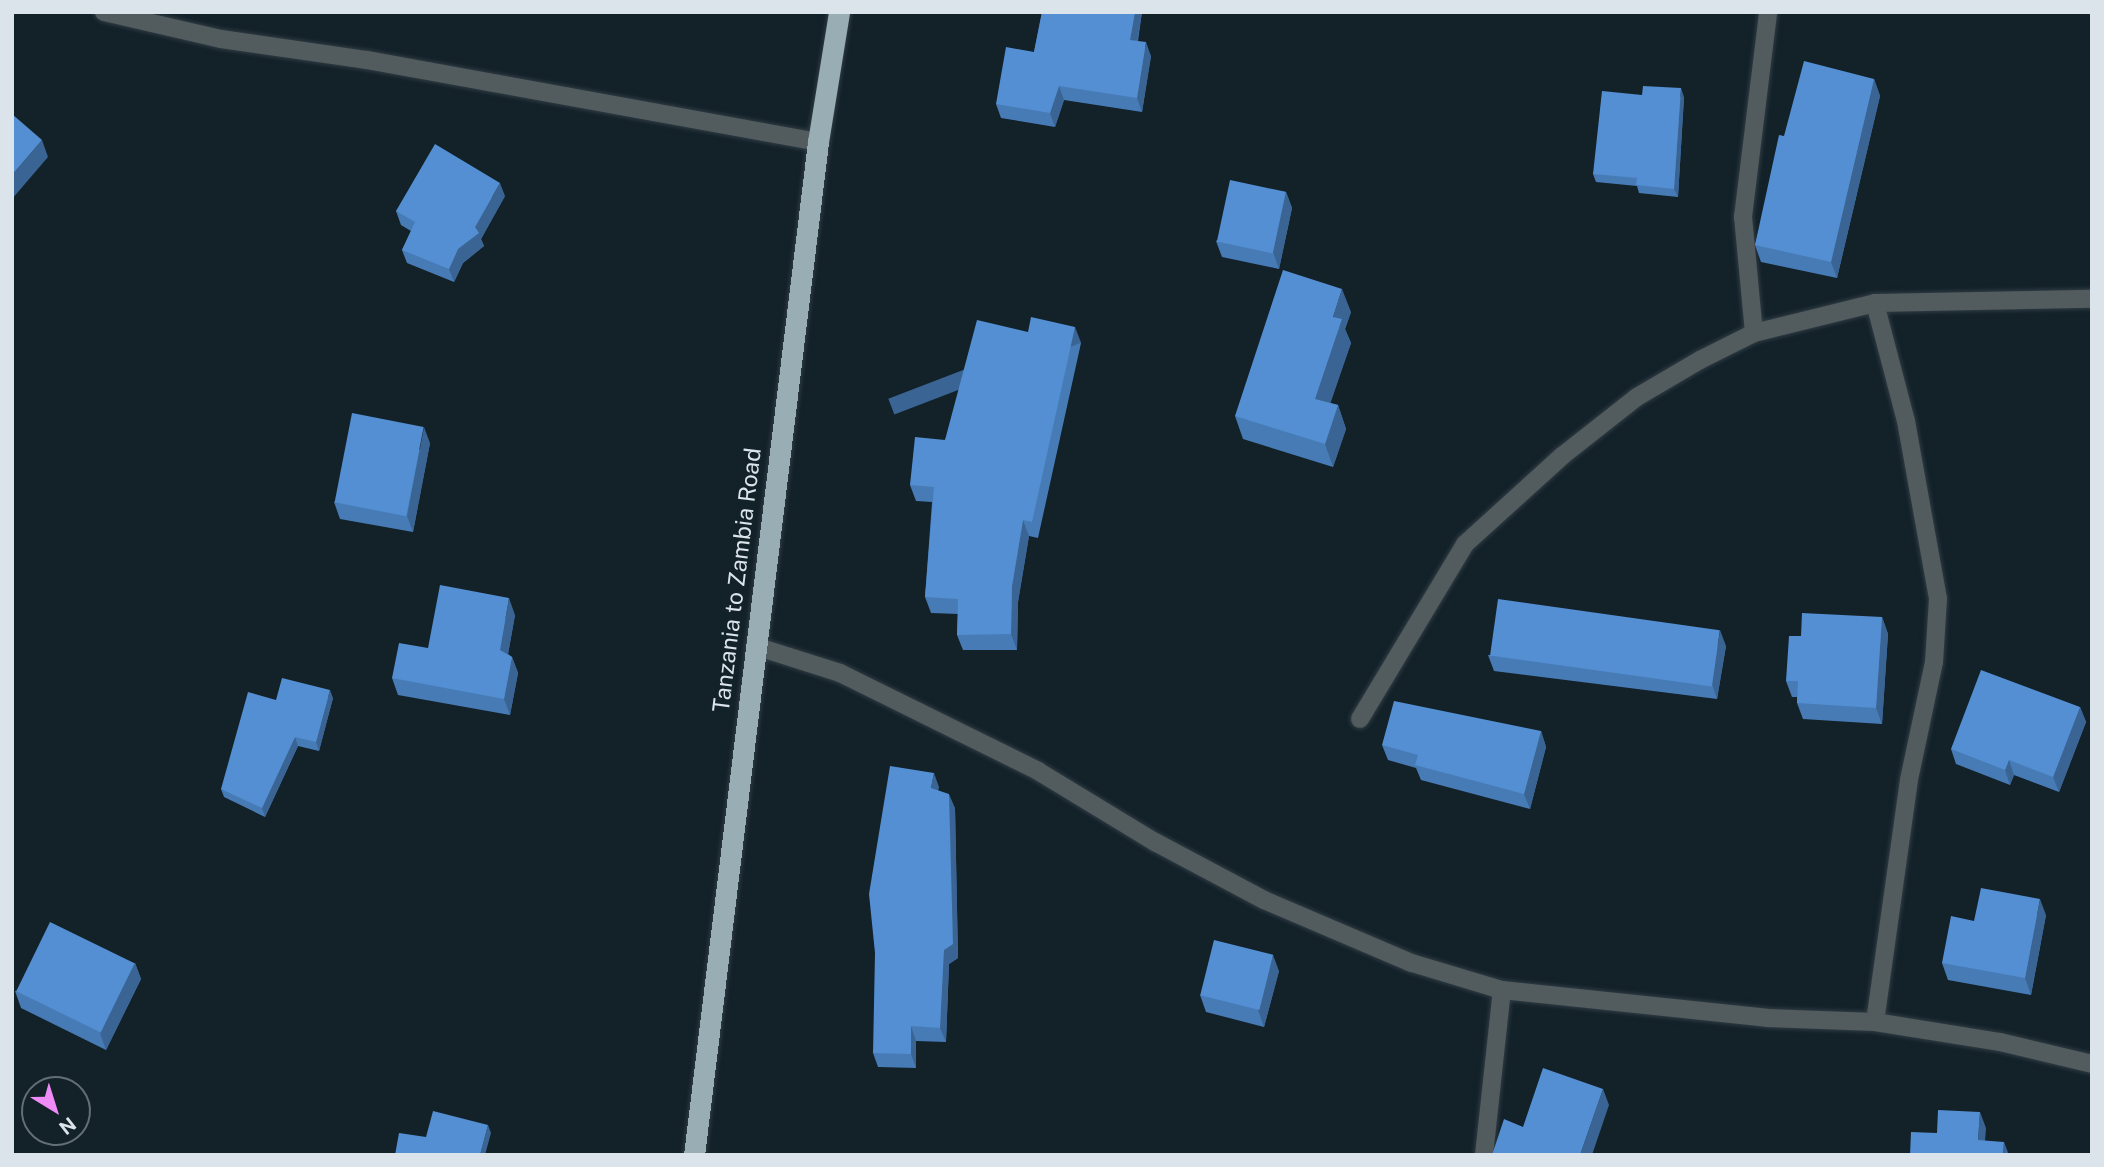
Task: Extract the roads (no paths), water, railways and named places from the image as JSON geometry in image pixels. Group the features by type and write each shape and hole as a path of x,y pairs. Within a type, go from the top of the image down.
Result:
{"highway":[{"name":"Tanzania to Zambia Road","path":"694,1155 818,142 839,12"}],"street":[{"path":"104,12 221,39 367,60 818,142"},
{"path":"1754,333 1743,218 1768,12"},
{"path":"1360,719 1465,544 1562,456 1637,397 1754,333 1875,303 2092,299"},
{"path":"1875,303 1906,421 1938,599 1934,662 1909,780 1875,1022"},
{"path":"755,646 840,673 1038,771 1155,842 1264,900 1412,963 1502,990 1767,1018 1875,1022 2000,1042 2092,1064"},
{"path":"1484,1155 1502,990"}]}
